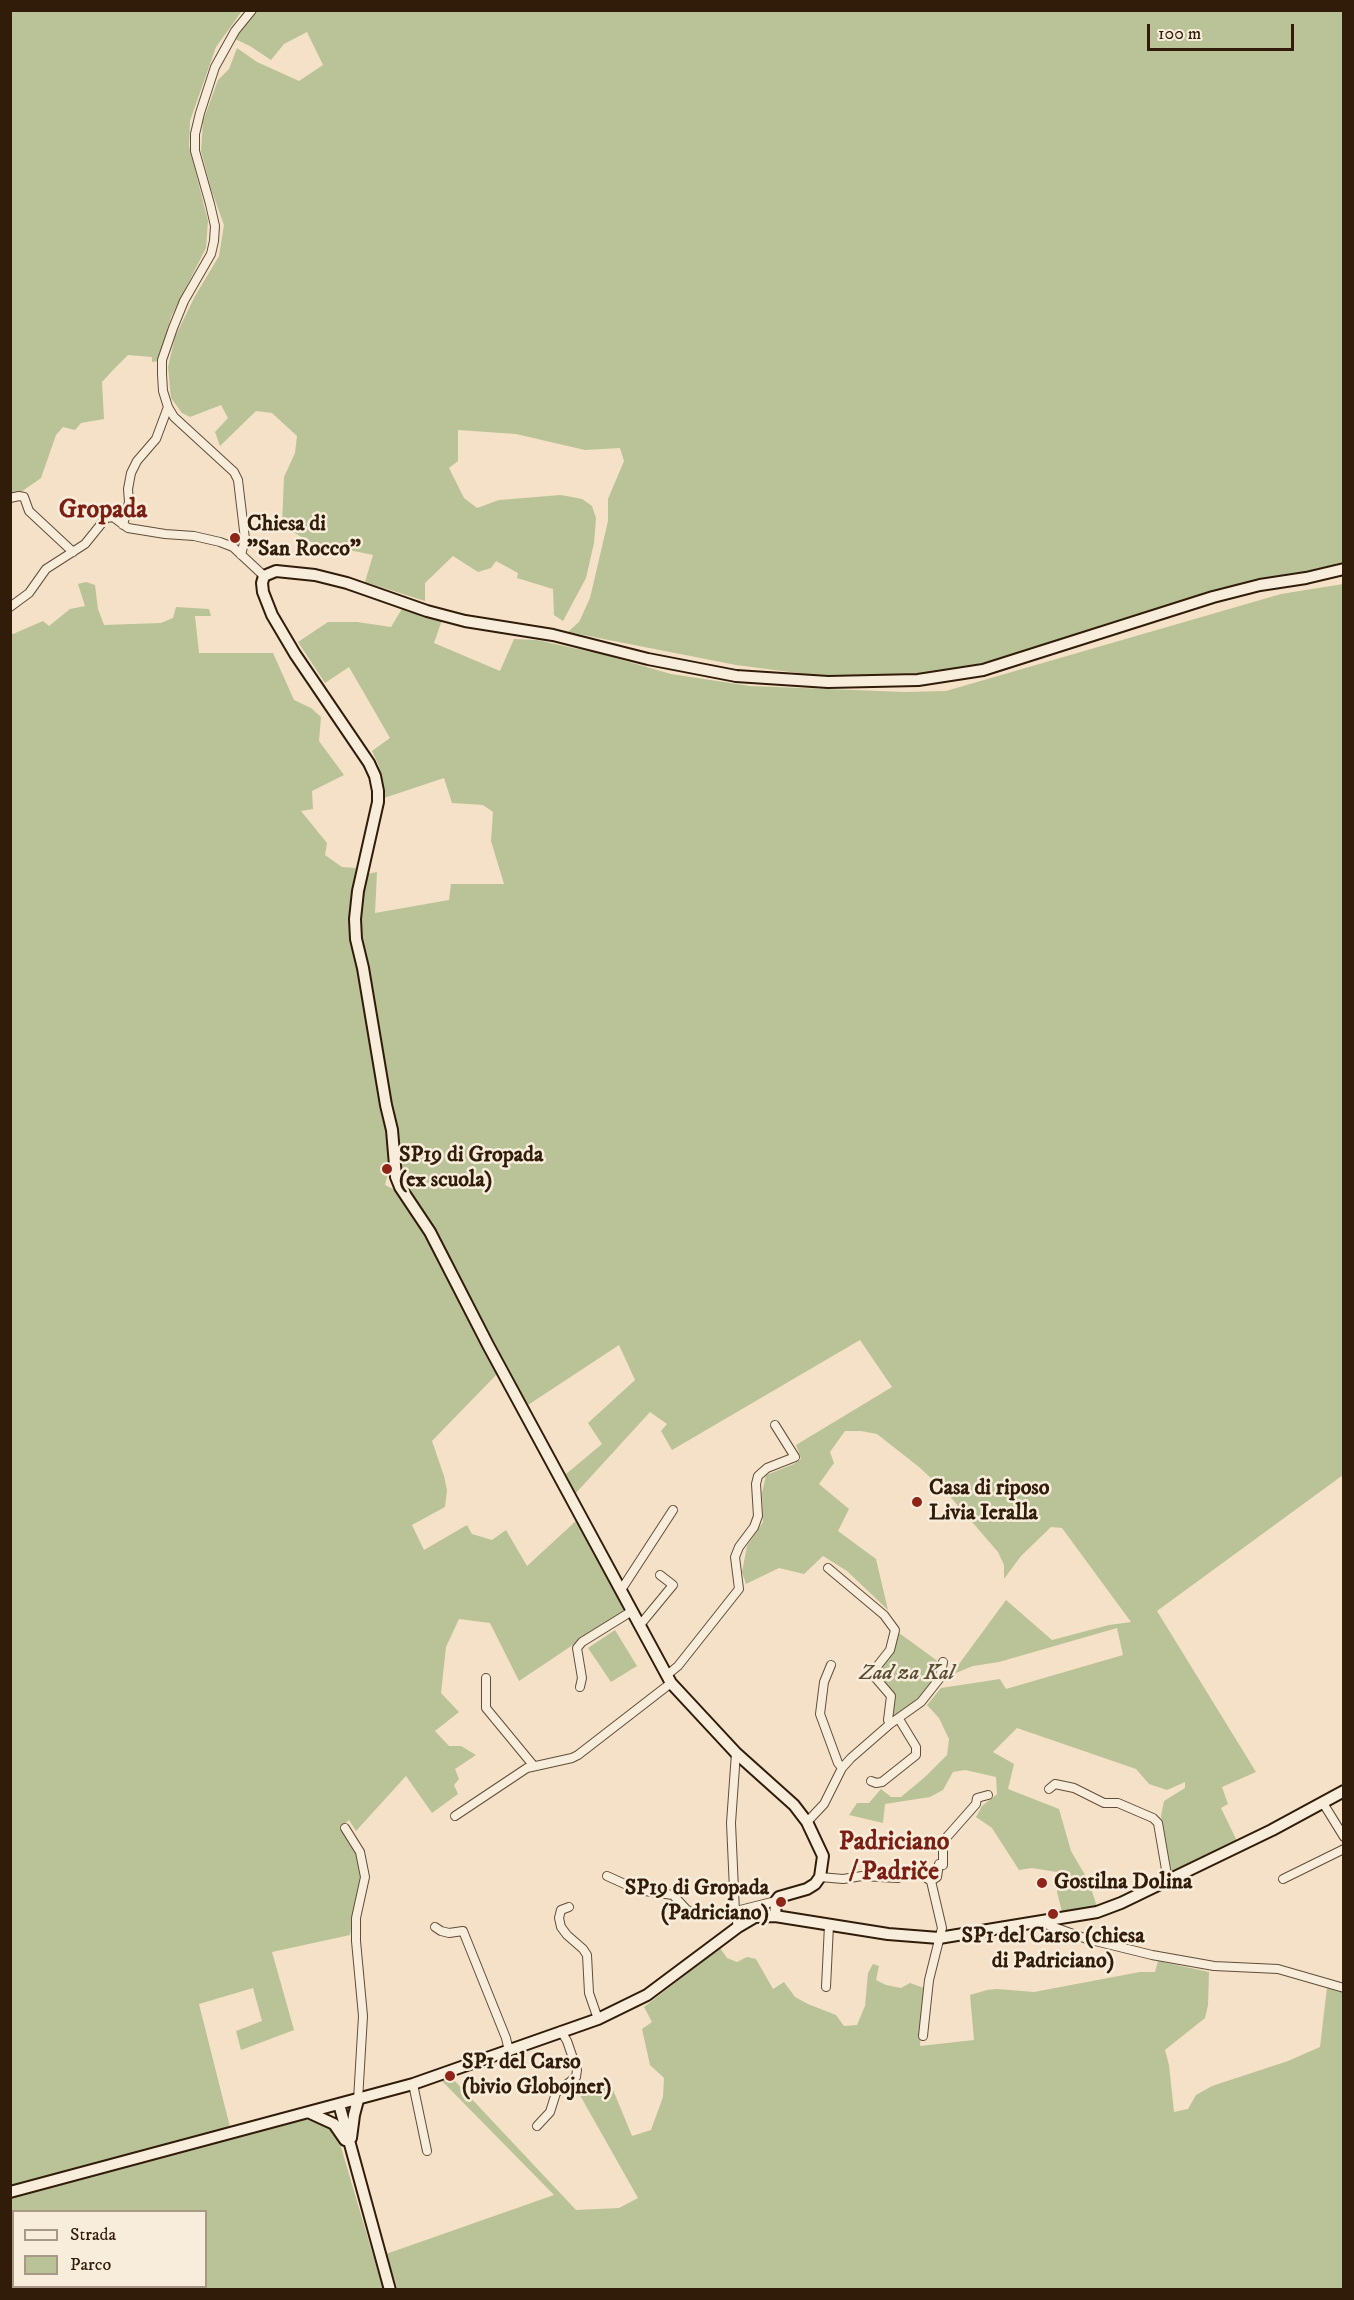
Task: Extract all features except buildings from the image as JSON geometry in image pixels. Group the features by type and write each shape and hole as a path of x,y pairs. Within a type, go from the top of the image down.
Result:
{"street":[{"path":"241,555 245,539 240,491 234,472 174,417 163,391 162,374 165,348 184,301 211,254 214,241 215,226 195,151 195,134 215,67 235,31 252,10"},
{"path":"123,525 129,502 128,489 131,473 137,461 156,439 168,407"},
{"path":"10,498 24,497 29,511 73,552"},
{"path":"10,607 29,593 46,569 85,544 106,518 113,517 128,528 203,537 233,547 264,576"},
{"path":"264,576 276,571 315,575 465,621 553,635 648,659 736,676 838,682 918,680 983,670 1212,597 1344,569"},
{"path":"264,576 263,592 273,615 295,654 369,763 375,776 378,802 358,891 355,919 356,939 392,1130 396,1177 400,1187 430,1232 488,1345 669,1679 736,1753 794,1805 807,1822 823,1856 820,1877 815,1884 807,1889 787,1893 776,1901 735,1912 693,1912 686,1909 673,1895 638,1890 607,1876"},
{"path":"455,1816 533,1766 578,1755 669,1679 739,1589 735,1557 739,1547 754,1527 758,1516 756,1484 758,1476 767,1468 795,1458 775,1425"},
{"path":"621,1590 673,1510"},
{"path":"828,1568 884,1615 895,1630 890,1650 873,1675 891,1696 888,1720 890,1724"},
{"path":"640,1625 673,1585 660,1575"},
{"path":"580,1688 582,1678 577,1648 582,1642 632,1611"},
{"path":"807,1822 824,1804 842,1768 860,1749 921,1702 940,1678 943,1662"},
{"path":"831,1665 824,1682 820,1714 838,1763 842,1768"},
{"path":"486,1678 486,1708 533,1766"},
{"path":"871,1780 876,1783 882,1782 916,1755 916,1748 899,1719"},
{"path":"736,1753 731,1822 735,1912 738,1927"},
{"path":"1049,1789 1055,1784 1063,1785 1104,1803 1118,1803 1153,1818 1158,1824 1168,1881"},
{"path":"10,2192 413,2084 598,2019 646,1995 755,1917 775,1916 907,1936 939,1938 1106,1909 1168,1881 1344,1791"},
{"path":"931,1881 937,1877 939,1864 943,1865 946,1838 976,1804 977,1798 987,1795"},
{"path":"1323,1803 1344,1837"},
{"path":"345,1828 360,1852 365,1877 356,1918 363,2016 358,2100 350,2148"},
{"path":"1283,1879 1344,1849"},
{"path":"820,1877 898,1878 908,1872 922,1875 931,1881 942,1928 929,1980 923,2036"},
{"path":"775,1916 776,1901"},
{"path":"569,1907 561,1910 558,1918 567,1935 587,1955 589,1993 598,2019"},
{"path":"1040,1922 1087,1939 1152,1955 1214,1966 1278,1969 1344,1988"},
{"path":"826,1987 829,1925"},
{"path":"435,1927 449,1933 463,1931 506,2038 509,2051"},
{"path":"537,2126 550,2112 556,2093 576,2078 577,2070 561,2031"},
{"path":"413,2084 427,2151"},
{"path":"339,2104 390,2289"},
{"path":"310,2113 334,2124 350,2148"}],"green space":[{"path":"10,11 242,11 216,47 190,121 189,146 208,221 206,248 171,317 158,361 152,362 152,357 128,355 102,382 104,419 81,423 75,430 63,427 56,435 41,478 21,492 10,495"},
{"path":"256,11 1343,11 1343,562 1308,572 1252,581 1114,621 998,659 942,673 821,676 736,665 568,632 579,622 590,598 608,521 608,499 624,461 620,448 585,450 516,434 458,430 458,461 449,468 464,498 477,508 499,500 561,495 582,499 592,506 596,518 594,543 586,578 563,621 554,615 553,589 517,578 518,573 496,561 491,568 478,572 453,556 425,583 425,601 365,582 373,555 343,551 308,541 282,525 284,477 295,453 297,436 272,413 256,411 220,446 215,432 228,418 221,405 190,417 182,413 171,398 168,367 175,337 195,296 219,256 224,225 201,151 203,121 218,80 229,69 237,48 257,62 299,81 323,65 307,32 284,44 271,60 235,39"},
{"path":"86,582 95,585 98,609 104,625 161,623 173,618 176,607 209,609 211,616 195,616 199,653 273,653 294,700 311,708 321,717 319,741 344,775 312,791 313,809 301,811 327,843 325,855 342,867 356,868 351,895 350,920 389,1136 388,1173 385,1185 397,1191 425,1233 498,1373 432,1441 447,1490 445,1507 412,1525 424,1550 467,1525 472,1534 492,1540 506,1530 527,1566 577,1520 625,1608 519,1681 490,1623 459,1619 446,1647 441,1693 459,1712 435,1731 449,1746 461,1746 476,1755 455,1769 459,1779 454,1785 458,1794 432,1813 406,1776 356,1831 349,1820 340,1828 351,1840 358,1857 360,1877 350,1935 272,1952 294,2030 241,2050 236,2031 262,2021 253,1988 199,2004 230,2127 11,2185 10,633 13,634 43,621 49,626 70,609 85,606 78,584"},
{"path":"1343,584 1343,1475 1157,1611 1256,1772 1222,1787 1228,1804 1221,1808 1237,1841 1171,1872 1161,1816 1164,1801 1185,1788 1185,1782 1167,1790 1149,1784 1136,1769 1017,1728 993,1752 1014,1764 1008,1789 1059,1809 1071,1851 1089,1882 1097,1907 1062,1912 1057,1892 1060,1881 1057,1872 1032,1868 1019,1870 992,1828 976,1817 982,1806 997,1794 996,1777 965,1770 953,1772 943,1790 930,1797 885,1804 883,1823 849,1815 857,1803 869,1803 881,1789 891,1797 901,1797 947,1755 949,1739 939,1718 927,1705 941,1688 1000,1679 1006,1689 1123,1655 1117,1628 999,1662 973,1666 951,1675 1006,1600 1052,1640 1109,1625 1131,1622 1062,1528 1051,1527 1021,1556 1004,1579 1004,1565 998,1552 947,1493 919,1467 877,1434 861,1431 845,1431 830,1452 834,1463 819,1484 849,1509 838,1531 876,1559 888,1610 847,1571 823,1556 804,1574 779,1568 746,1584 742,1572 747,1546 763,1522 762,1493 766,1475 801,1459 796,1445 892,1387 860,1340 672,1450 661,1431 667,1424 650,1412 575,1494 566,1474 602,1444 588,1423 635,1380 619,1345 528,1405 429,1220 403,1179 397,1132 360,938 359,906 367,874 377,872 375,913 449,900 451,884 504,884 491,841 493,812 483,805 452,803 444,778 384,798 379,766 372,751 390,738 349,667 325,683 298,642 328,622 357,622 391,627 403,607 442,620 434,643 500,671 514,639 537,640 605,655 671,674 750,686 905,692 946,691 1281,594"},
{"path":"615,1630 637,1666 611,1682 588,1648"},
{"name":"Zad za Kal","path":"895,1630 943,1665 940,1678 921,1702 890,1724 891,1696 873,1675"},
{"path":"720,1948 727,1958 737,1962 747,1957 756,1959 773,1989 784,1982 795,1997 836,2015 844,2026 857,2025 865,2006 868,1973 873,1964 879,1966 876,1980 886,1985 901,1988 910,1983 924,1988 920,2046 974,2040 970,1995 987,1990 1034,1992 1140,1972 1155,1972 1158,1961 1209,1972 1208,2005 1205,2018 1165,2050 1169,2065 1174,2112 1188,2109 1196,2095 1212,2086 1288,2061 1320,2047 1327,1987 1343,1992 1343,2289 398,2290 386,2254 554,2195 442,2081 453,2079 576,2210 619,2208 638,2198 577,2090 609,2080 632,2136 651,2130 663,2097 664,2078 650,2065 642,2029 652,2022 644,2007"},
{"path":"302,2120 314,2120 328,2126 338,2137 383,2289 11,2290 11,2196"}],"place":[{"name":"Chiesa di \"San Rocco\"","path":"235,538"},
{"name":"SP19 di Gropada (ex scuola)","path":"387,1169"},
{"name":"Casa di riposo Livia Ieralla","path":"917,1502"},
{"name":"Gostilna Dolina","path":"1042,1883"},
{"name":"SP19 di Gropada (Padriciano)","path":"781,1902"},
{"name":"SP1 del Carso (chiesa di Padriciano)","path":"1053,1914"},
{"name":"SP1 del Carso (bivio Globojner)","path":"450,2076"}],"district":[{"name":"Gropada","path":"103,512"},
{"name":"Padriciano / Padriče","path":"894,1858"}]}
